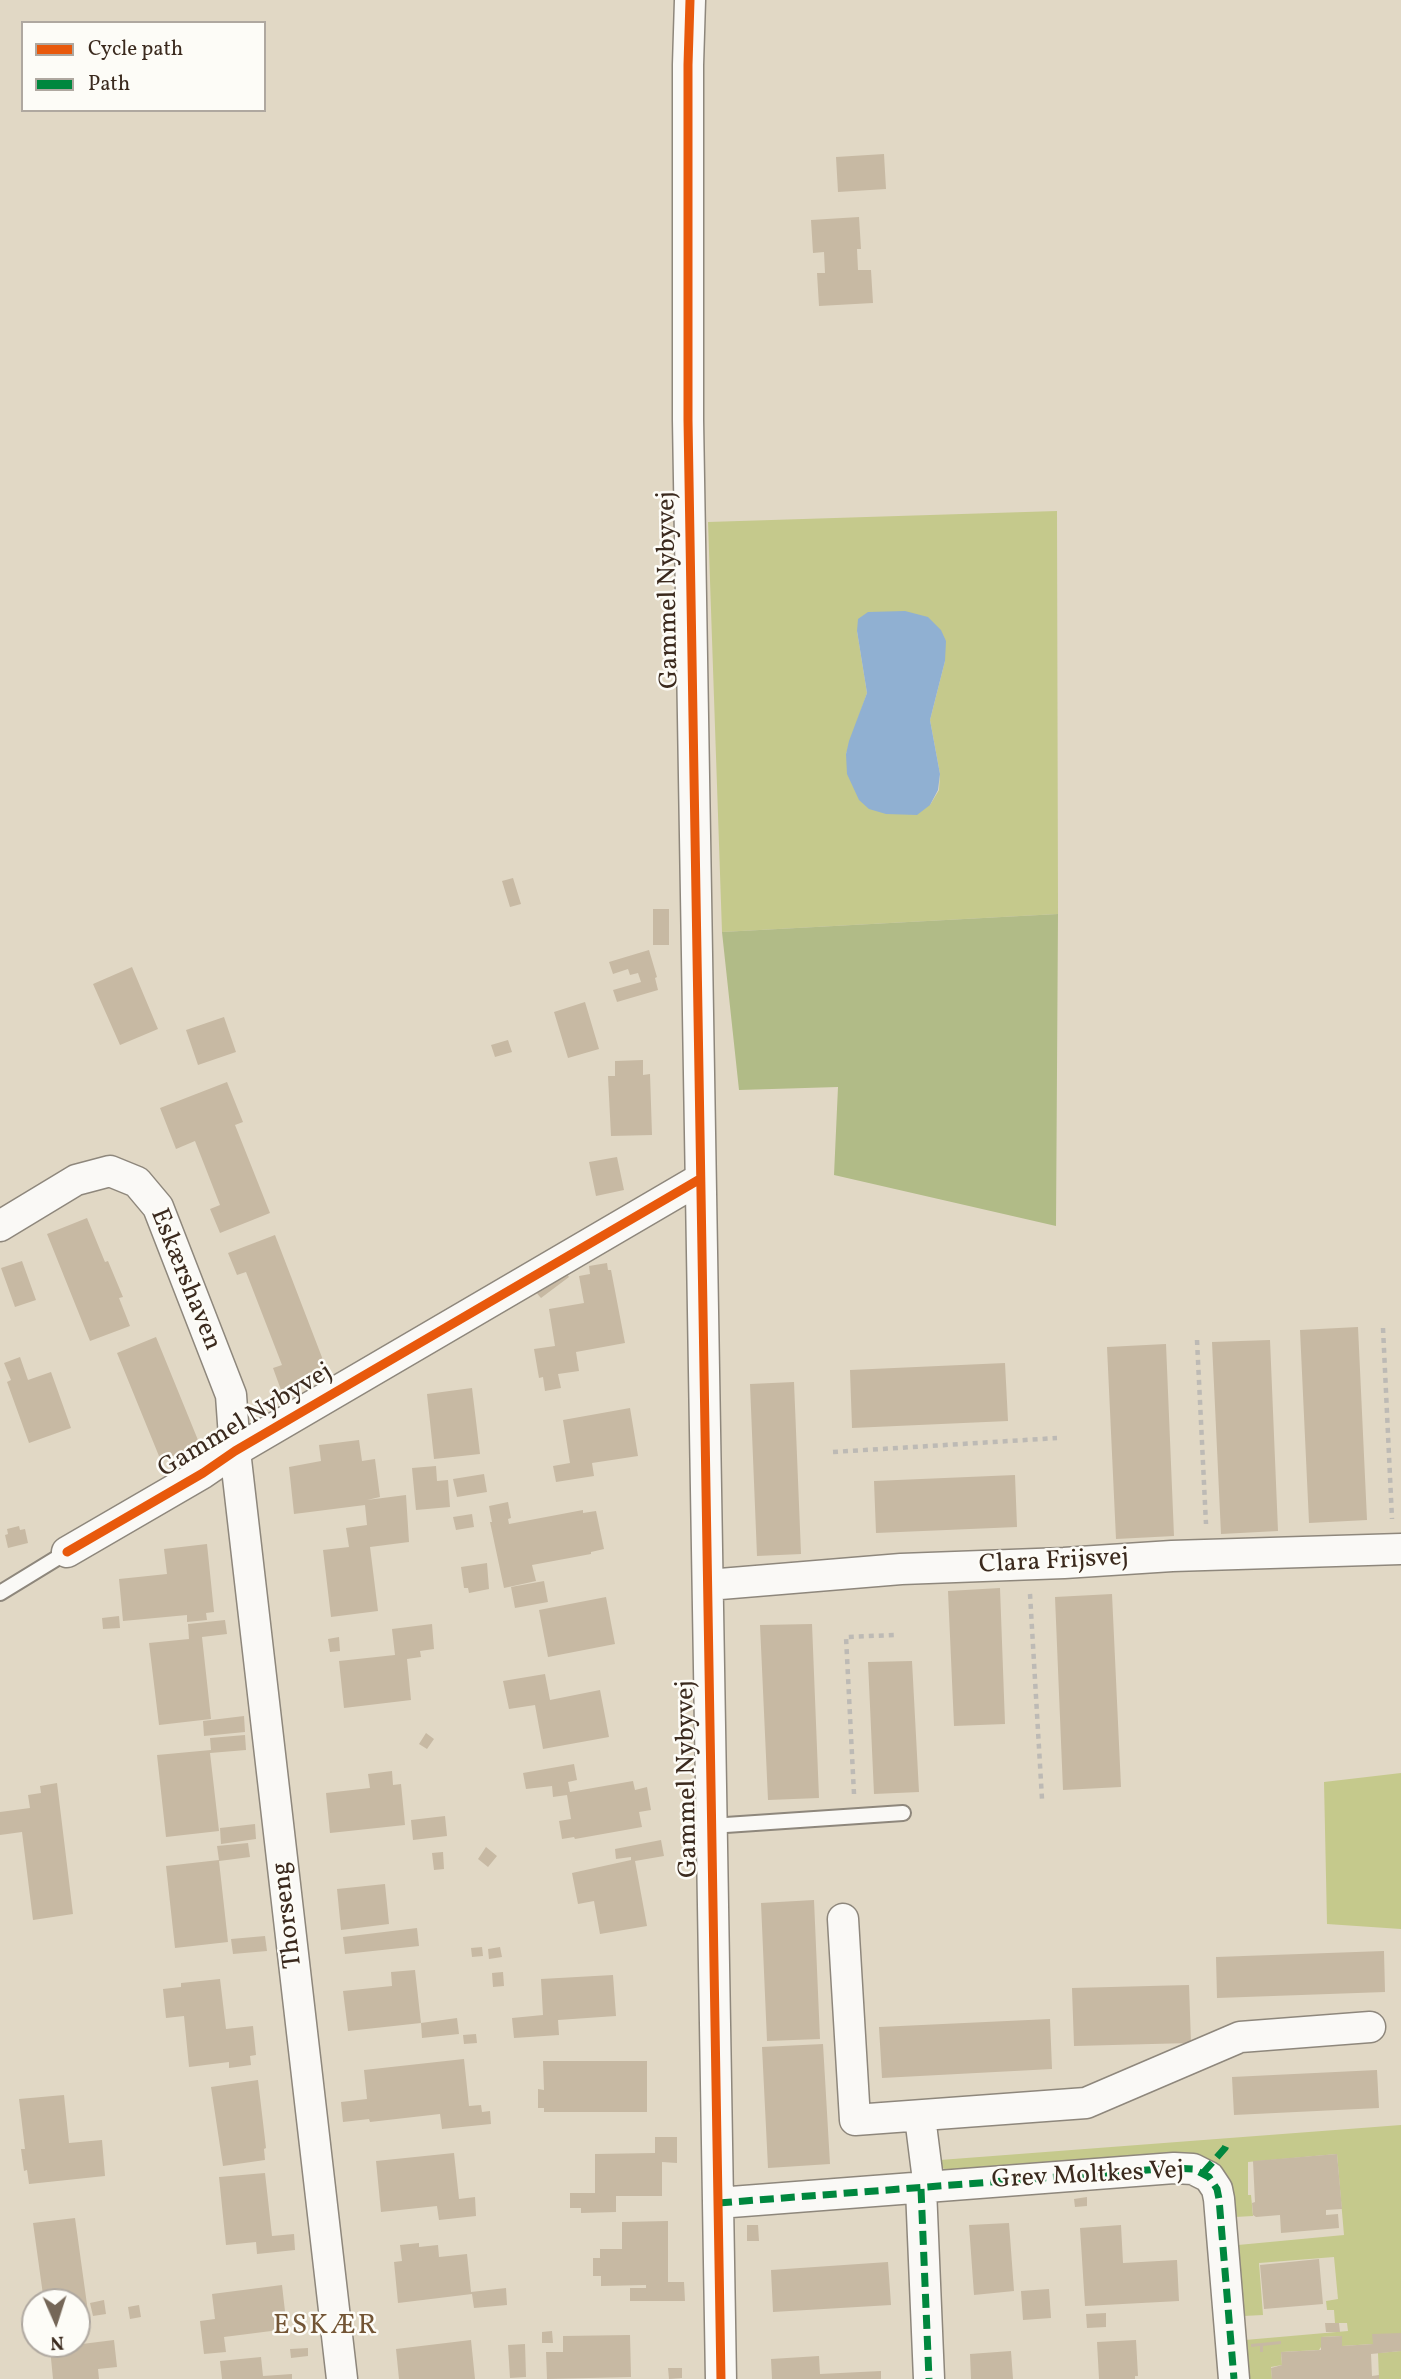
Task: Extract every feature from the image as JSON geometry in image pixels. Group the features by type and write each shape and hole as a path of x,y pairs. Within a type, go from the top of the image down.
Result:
{"street":[{"name":"Gammel Nybyvej","path":"690,0 688,420 720,2379"},
{"name":"Eskærshaven","path":"0,1226 76,1180 110,1171 137,1181 158,1207 230,1395 235,1451"},
{"name":"Gammel Nybyvej","path":"67,1552 700,1179"},
{"name":"Thorseng","path":"235,1451 342,2379"},
{"name":"Clara Frijsvej","path":"708,1585 901,1569 1208,1555 1397,1550"},
{"path":"842,1919 855,2120 1086,2103 1240,2037 1370,2027"},
{"path":"919,2117 925,2189 929,2379"},
{"name":"Grev Moltkes Vej","path":"718,2203 1174,2168 1193,2169 1209,2176 1217,2189 1219,2199 1234,2379"}],"lane":[{"path":"0,1593 67,1552"},
{"path":"711,1826 903,1813"}],"path":[{"path":"1383,1328 1397,1550"},
{"path":"1197,1340 1208,1555"},
{"path":"833,1452 1057,1438"},
{"path":"1028,1565 1042,1799"},
{"path":"855,1815 846,1637 894,1635"}],"green space":[{"path":"1057,511 1058,914 722,932 708,522","holes":["857,631 945,661 930,720 940,774 939,790 930,805 846,754 867,693"]},
{"path":"1058,914 1056,1226 834,1175 838,1087 739,1090 722,932"},
{"path":"1401,1773 1401,1929 1327,1924 1324,1782"},
{"path":"1401,2125 1401,2334 1373,2344 1342,2346 1341,2336 1321,2337 1319,2350 1281,2352 1282,2365 1271,2367 1272,2379 1248,2379 1245,2340 1348,2331 1347,2323 1335,2323 1334,2310 1327,2310 1326,2301 1338,2299 1334,2257 1259,2263 1263,2315 1243,2316 1238,2245 1344,2235 1337,2154 1248,2162 1248,2195 1251,2195 1253,2216 1235,2217 1221,2169 1203,2156 950,2172 941,2167 940,2160"},
{"path":"1401,2351 1401,2379 1379,2379 1378,2353"}],"water":[{"path":"905,611 928,617 941,630 946,641 945,661 930,720 940,774 938,790 930,805 917,815 886,814 869,809 859,800 847,774 846,754 849,741 867,693 857,631 858,619 868,612"}],"building":[{"path":"884,154 886,189 838,192 836,157"},
{"path":"859,217 861,249 857,249 858,270 871,270 873,303 819,306 817,273 825,273 824,252 813,253 811,220"},
{"path":"513,878 521,904 510,907 502,881"},
{"path":"653,909 669,909 669,945 653,945"},
{"path":"649,950 658,990 617,1002 613,990 641,982 638,973 630,975 628,969 613,974 609,962"},
{"path":"132,967 158,1029 120,1045 93,984"},
{"path":"585,1002 599,1049 568,1058 554,1012"},
{"path":"224,1017 236,1052 198,1065 186,1030"},
{"path":"508,1040 512,1052 495,1057 491,1045"},
{"path":"643,1060 643,1075 650,1074 652,1135 611,1136 608,1076 615,1076 615,1061"},
{"path":"227,1082 243,1122 235,1125 270,1213 220,1233 210,1209 220,1205 195,1141 176,1149 160,1108"},
{"path":"617,1157 624,1190 596,1196 589,1162"},
{"path":"87,1218 123,1297 119,1298 130,1326 90,1341 47,1234"},
{"path":"275,1235 328,1373 281,1390 273,1368 282,1365 246,1272 237,1275 228,1253"},
{"path":"22,1261 36,1300 15,1307 1,1268"},
{"path":"607,1263 608,1270 611,1270 625,1343 576,1352 579,1371 558,1374 561,1388 545,1391 543,1377 539,1378 534,1349 555,1346 549,1309 584,1303 579,1276 590,1274 589,1266"},
{"path":"563,1268 569,1277 541,1298 534,1290"},
{"path":"1358,1327 1367,1520 1309,1523 1300,1330"},
{"path":"156,1337 200,1445 161,1461 117,1353"},
{"path":"1270,1340 1278,1531 1221,1534 1212,1342"},
{"path":"1166,1344 1174,1536 1116,1539 1107,1347"},
{"path":"20,1357 28,1380 51,1372 71,1428 29,1443 7,1382 11,1380 4,1363"},
{"path":"1005,1363 1008,1421 852,1428 850,1370"},
{"path":"794,1382 801,1554 757,1556 750,1384"},
{"path":"472,1388 480,1454 434,1459 427,1394"},
{"path":"630,1408 638,1456 592,1463 594,1476 556,1482 553,1466 570,1463 563,1420"},
{"path":"359,1440 362,1461 375,1459 380,1497 367,1500 406,1495 409,1542 370,1547 378,1611 331,1617 323,1550 349,1547 346,1528 367,1525 365,1505 294,1514 289,1467 321,1461 319,1445"},
{"path":"436,1466 437,1481 448,1480 450,1507 416,1510 412,1468"},
{"path":"484,1474 487,1492 457,1497 453,1479"},
{"path":"1015,1475 1017,1527 876,1533 874,1481"},
{"path":"508,1502 511,1518 508,1519 509,1524 583,1510 583,1513 596,1511 604,1549 532,1565 536,1581 504,1588 489,1506"},
{"path":"472,1514 474,1527 456,1530 453,1517"},
{"path":"19,1526 20,1530 25,1529 28,1543 8,1548 5,1535 8,1534 7,1529"},
{"path":"207,1544 214,1612 206,1613 207,1620 187,1622 187,1615 123,1621 119,1579 167,1574 164,1549"},
{"path":"487,1563 489,1589 469,1593 468,1588 464,1588 461,1567"},
{"path":"544,1581 548,1602 515,1608 511,1587"},
{"path":"1000,1588 1005,1724 954,1726 948,1591"},
{"path":"1112,1594 1121,1787 1063,1790 1055,1597"},
{"path":"606,1597 615,1644 548,1657 539,1610"},
{"path":"119,1616 120,1628 103,1629 102,1618"},
{"path":"225,1620 227,1634 202,1637 211,1719 159,1725 149,1643 189,1639 188,1624"},
{"path":"432,1624 434,1649 420,1651 421,1657 407,1659 411,1700 344,1708 339,1661 395,1655 392,1629"},
{"path":"812,1624 819,1798 768,1800 760,1625"},
{"path":"339,1637 340,1651 330,1652 328,1639"},
{"path":"912,1661 919,1792 874,1794 868,1662"},
{"path":"545,1674 550,1700 600,1690 609,1737 543,1749 535,1705 509,1709 503,1681"},
{"path":"244,1716 245,1732 204,1736 203,1721"},
{"path":"426,1733 434,1739 427,1749 419,1744"},
{"path":"245,1735 246,1750 210,1753 219,1831 166,1837 157,1755 211,1750 210,1738"},
{"path":"574,1764 577,1780 568,1782 570,1792 633,1781 635,1790 647,1787 651,1810 639,1812 642,1827 562,1839 559,1821 571,1819 567,1795 553,1797 552,1786 526,1789 523,1773"},
{"path":"392,1771 393,1785 401,1784 405,1825 330,1833 326,1793 370,1788 368,1774"},
{"path":"57,1783 73,1914 33,1920 22,1832 0,1835 0,1812 30,1808 28,1795 41,1793 40,1786"},
{"path":"445,1816 447,1836 413,1840 411,1820"},
{"path":"255,1824 256,1839 221,1844 220,1828"},
{"path":"661,1840 664,1856 635,1861 647,1926 600,1934 594,1901 578,1904 572,1873 631,1860 631,1857 616,1859 615,1849"},
{"path":"248,1843 250,1857 219,1861 228,1942 175,1948 166,1866 219,1860 217,1846"},
{"path":"486,1847 497,1856 488,1867 478,1859"},
{"path":"443,1852 444,1869 434,1870 432,1853"},
{"path":"385,1884 389,1924 341,1930 337,1889"},
{"path":"814,1900 820,2039 767,2041 761,1903"},
{"path":"417,1928 419,1946 345,1954 343,1937"},
{"path":"265,1936 267,1951 233,1954 231,1939"},
{"path":"482,1947 483,1956 472,1957 471,1948"},
{"path":"500,1947 502,1957 489,1959 488,1949"},
{"path":"1384,1951 1385,1992 1217,1998 1216,1957"},
{"path":"415,1970 421,2023 348,2031 343,1991 392,1986 391,1972"},
{"path":"503,1972 504,1986 493,1987 492,1973"},
{"path":"613,1975 616,2016 558,2020 559,2035 514,2038 512,2018 543,2015 541,1979"},
{"path":"220,1979 226,2029 253,2026 256,2055 250,2056 251,2065 229,2068 229,2062 189,2067 184,2016 166,2018 163,1989 181,1987 181,1983"},
{"path":"1189,1985 1191,2043 1074,2046 1072,1988"},
{"path":"457,2018 459,2034 422,2038 421,2023"},
{"path":"1050,2019 1052,2069 882,2078 879,2027"},
{"path":"476,2034 477,2043 464,2044 463,2035"},
{"path":"823,2044 830,2164 768,2168 762,2047"},
{"path":"464,2059 469,2106 481,2105 482,2112 490,2111 491,2124 442,2129 440,2114 370,2122 369,2119 343,2122 341,2102 367,2099 364,2070"},
{"path":"543,2061 647,2061 647,2112 544,2112 544,2108 538,2108 538,2089 544,2090"},
{"path":"1377,2070 1379,2108 1234,2115 1232,2077"},
{"path":"258,2080 265,2160 223,2166 211,2087"},
{"path":"64,2095 69,2143 102,2140 105,2176 29,2184 21,2149 25,2149 19,2099"},
{"path":"655,2137 677,2137 677,2163 662,2162 662,2196 616,2196 616,2212 581,2213 581,2208 570,2208 570,2193 595,2193 595,2154 655,2153"},
{"path":"454,2153 459,2199 475,2197 476,2216 439,2220 437,2206 381,2212 376,2161"},
{"path":"1337,2154 1342,2209 1326,2210 1326,2215 1338,2214 1339,2228 1281,2233 1280,2215 1253,2215 1253,2161"},
{"path":"265,2173 272,2236 294,2234 295,2250 257,2254 256,2242 226,2245 219,2177"},
{"path":"1087,2197 1087,2206 1075,2207 1074,2199"},
{"path":"75,2218 85,2288 42,2288 33,2223"},
{"path":"668,2221 668,2282 684,2282 685,2301 630,2301 630,2288 646,2288 646,2285 601,2286 601,2276 593,2276 593,2258 600,2258 600,2249 622,2249 622,2222"},
{"path":"1009,2223 1014,2291 974,2295 969,2225"},
{"path":"747,2225 758,2225 759,2241 747,2241"},
{"path":"1121,2225 1123,2263 1177,2260 1179,2301 1085,2306 1080,2228"},
{"path":"419,2243 419,2247 438,2245 439,2257 467,2254 471,2292 506,2288 507,2305 474,2308 472,2294 398,2303 394,2262 402,2261 400,2245"},
{"path":"1319,2259 1323,2304 1264,2309 1260,2265"},
{"path":"888,2262 891,2305 773,2312 771,2270"},
{"path":"282,2285 287,2329 224,2337 226,2352 204,2354 200,2321 215,2319 212,2294"},
{"path":"1049,2289 1051,2318 1023,2320 1021,2291"},
{"path":"104,2300 106,2314 93,2316 91,2303"},
{"path":"139,2305 141,2317 130,2319 128,2307"},
{"path":"1106,2313 1106,2327 1087,2328 1086,2314"},
{"path":"1325,2323 1339,2323 1340,2332 1326,2332"},
{"path":"552,2331 553,2343 542,2343 542,2332"},
{"path":"1401,2333 1401,2351 1371,2354 1372,2376 1379,2375 1379,2379 1272,2379 1271,2368 1282,2365 1281,2352 1321,2350 1321,2337 1342,2336 1342,2346 1373,2344 1372,2334"},
{"path":"630,2335 631,2377 547,2379 546,2352 563,2352 563,2336"},
{"path":"114,2340 117,2367 98,2369 99,2379 53,2379 51,2358 91,2358 91,2343"},
{"path":"471,2340 475,2379 399,2379 396,2349"},
{"path":"1136,2340 1138,2376 1135,2376 1135,2379 1099,2379 1097,2342"},
{"path":"1281,2341 1281,2344 1263,2346 1263,2352 1260,2352 1260,2346 1251,2347 1251,2344"},
{"path":"525,2344 526,2377 510,2378 508,2345"},
{"path":"308,2348 308,2356 291,2358 290,2349"},
{"path":"1011,2351 1013,2379 971,2379 970,2354"},
{"path":"819,2356 820,2374 881,2371 881,2379 772,2379 771,2359"},
{"path":"261,2357 263,2376 292,2374 292,2379 222,2379 220,2361"},
{"path":"668,2368 682,2368 682,2378 669,2379"}],"marked path":[{"path":"1203,2173 1228,2141"},
{"path":"718,2203 1174,2168 1193,2169 1209,2177 1217,2189 1219,2199 1234,2379"},
{"path":"921,2189 929,2379"}],"cycle path":[{"path":"690,0 688,420 721,2379"},
{"path":"67,1552 700,1179"}],"district":[{"name":"ESKÆR","path":"326,2328"}]}
